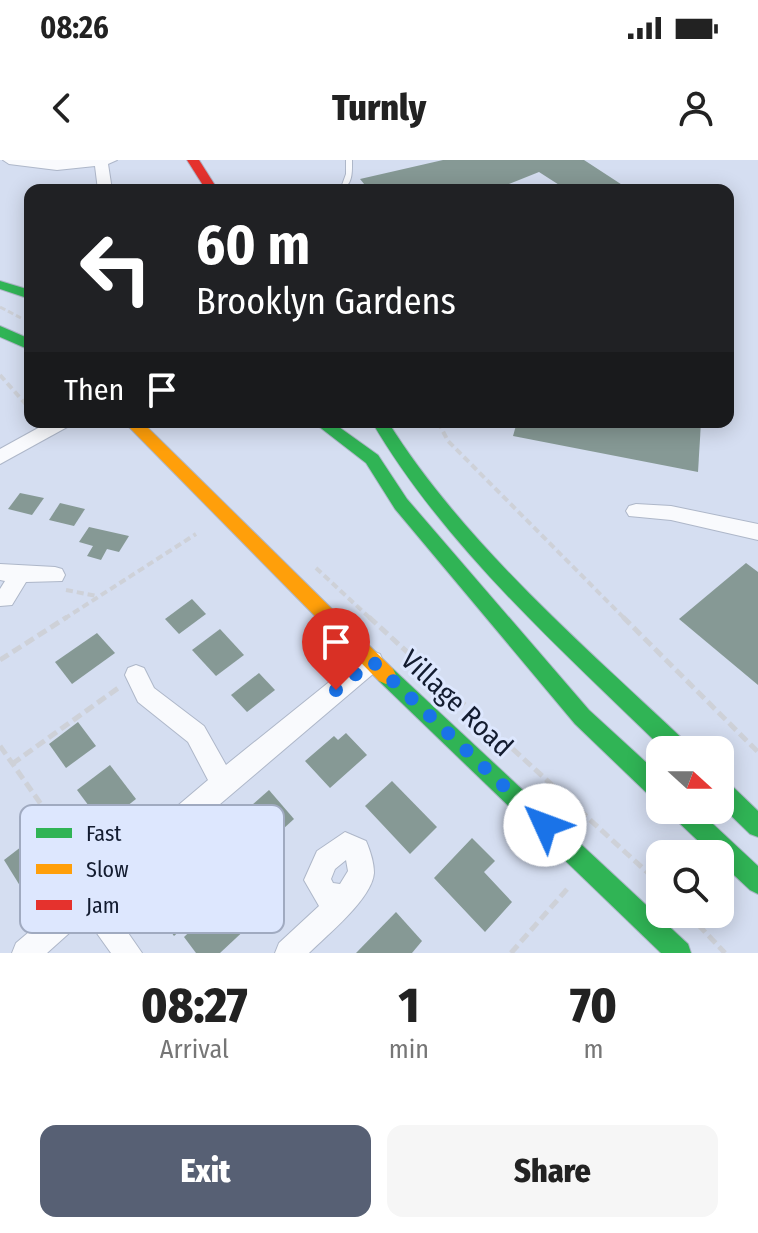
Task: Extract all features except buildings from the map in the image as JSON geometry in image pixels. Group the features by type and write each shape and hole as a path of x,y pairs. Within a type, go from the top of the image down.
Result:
{"main road":[{"path":"193,160 208,184"},
{"path":"0,267 24,273"},
{"path":"0,285 24,293"},
{"path":"0,331 24,342"},
{"name":"Village Road","path":"138,428 372,661 679,953"},
{"path":"329,428 372,459 401,504 582,717 646,777"},
{"path":"383,428 422,490 665,736"},
{"path":"734,803 758,826"},
{"path":"697,824 758,882"}],"street":[{"path":"9,160 57,166 106,161 105,184"},
{"path":"0,457 52,428"},
{"path":"636,511 671,513 758,532"},
{"path":"5,599 10,573 55,575"},
{"path":"198,805 372,661"},
{"path":"136,675 146,695 196,734 223,783"},
{"path":"289,953 346,898"},
{"path":"26,953 51,933"},
{"path":"117,933 128,953"}],"lane":[{"path":"345,184 349,160"}],"path":[{"path":"0,307 24,320"},
{"path":"0,375 24,402"},
{"path":"441,428 448,441 758,752"},
{"path":"0,660 196,534"},
{"path":"307,559 646,869"},
{"path":"55,575 54,587 99,596"},
{"path":"12,764 136,675"},
{"path":"0,746 38,805"},
{"path":"511,953 588,865"},
{"path":"701,928 725,953"}],"traffic: fast":[{"path":"0,285 24,293"},
{"path":"0,331 24,342"},
{"path":"329,428 372,459 401,504 582,717 646,777"},
{"path":"384,428 424,486 474,545 665,736"},
{"path":"386,675 679,953"},
{"path":"734,803 758,826"},
{"path":"697,824 758,882"}],"traffic: slow":[{"path":"138,428 386,675"}],"traffic: jam":[{"path":"193,160 208,184"}],"route":[{"path":"336,690 372,661 545,825"}]}
